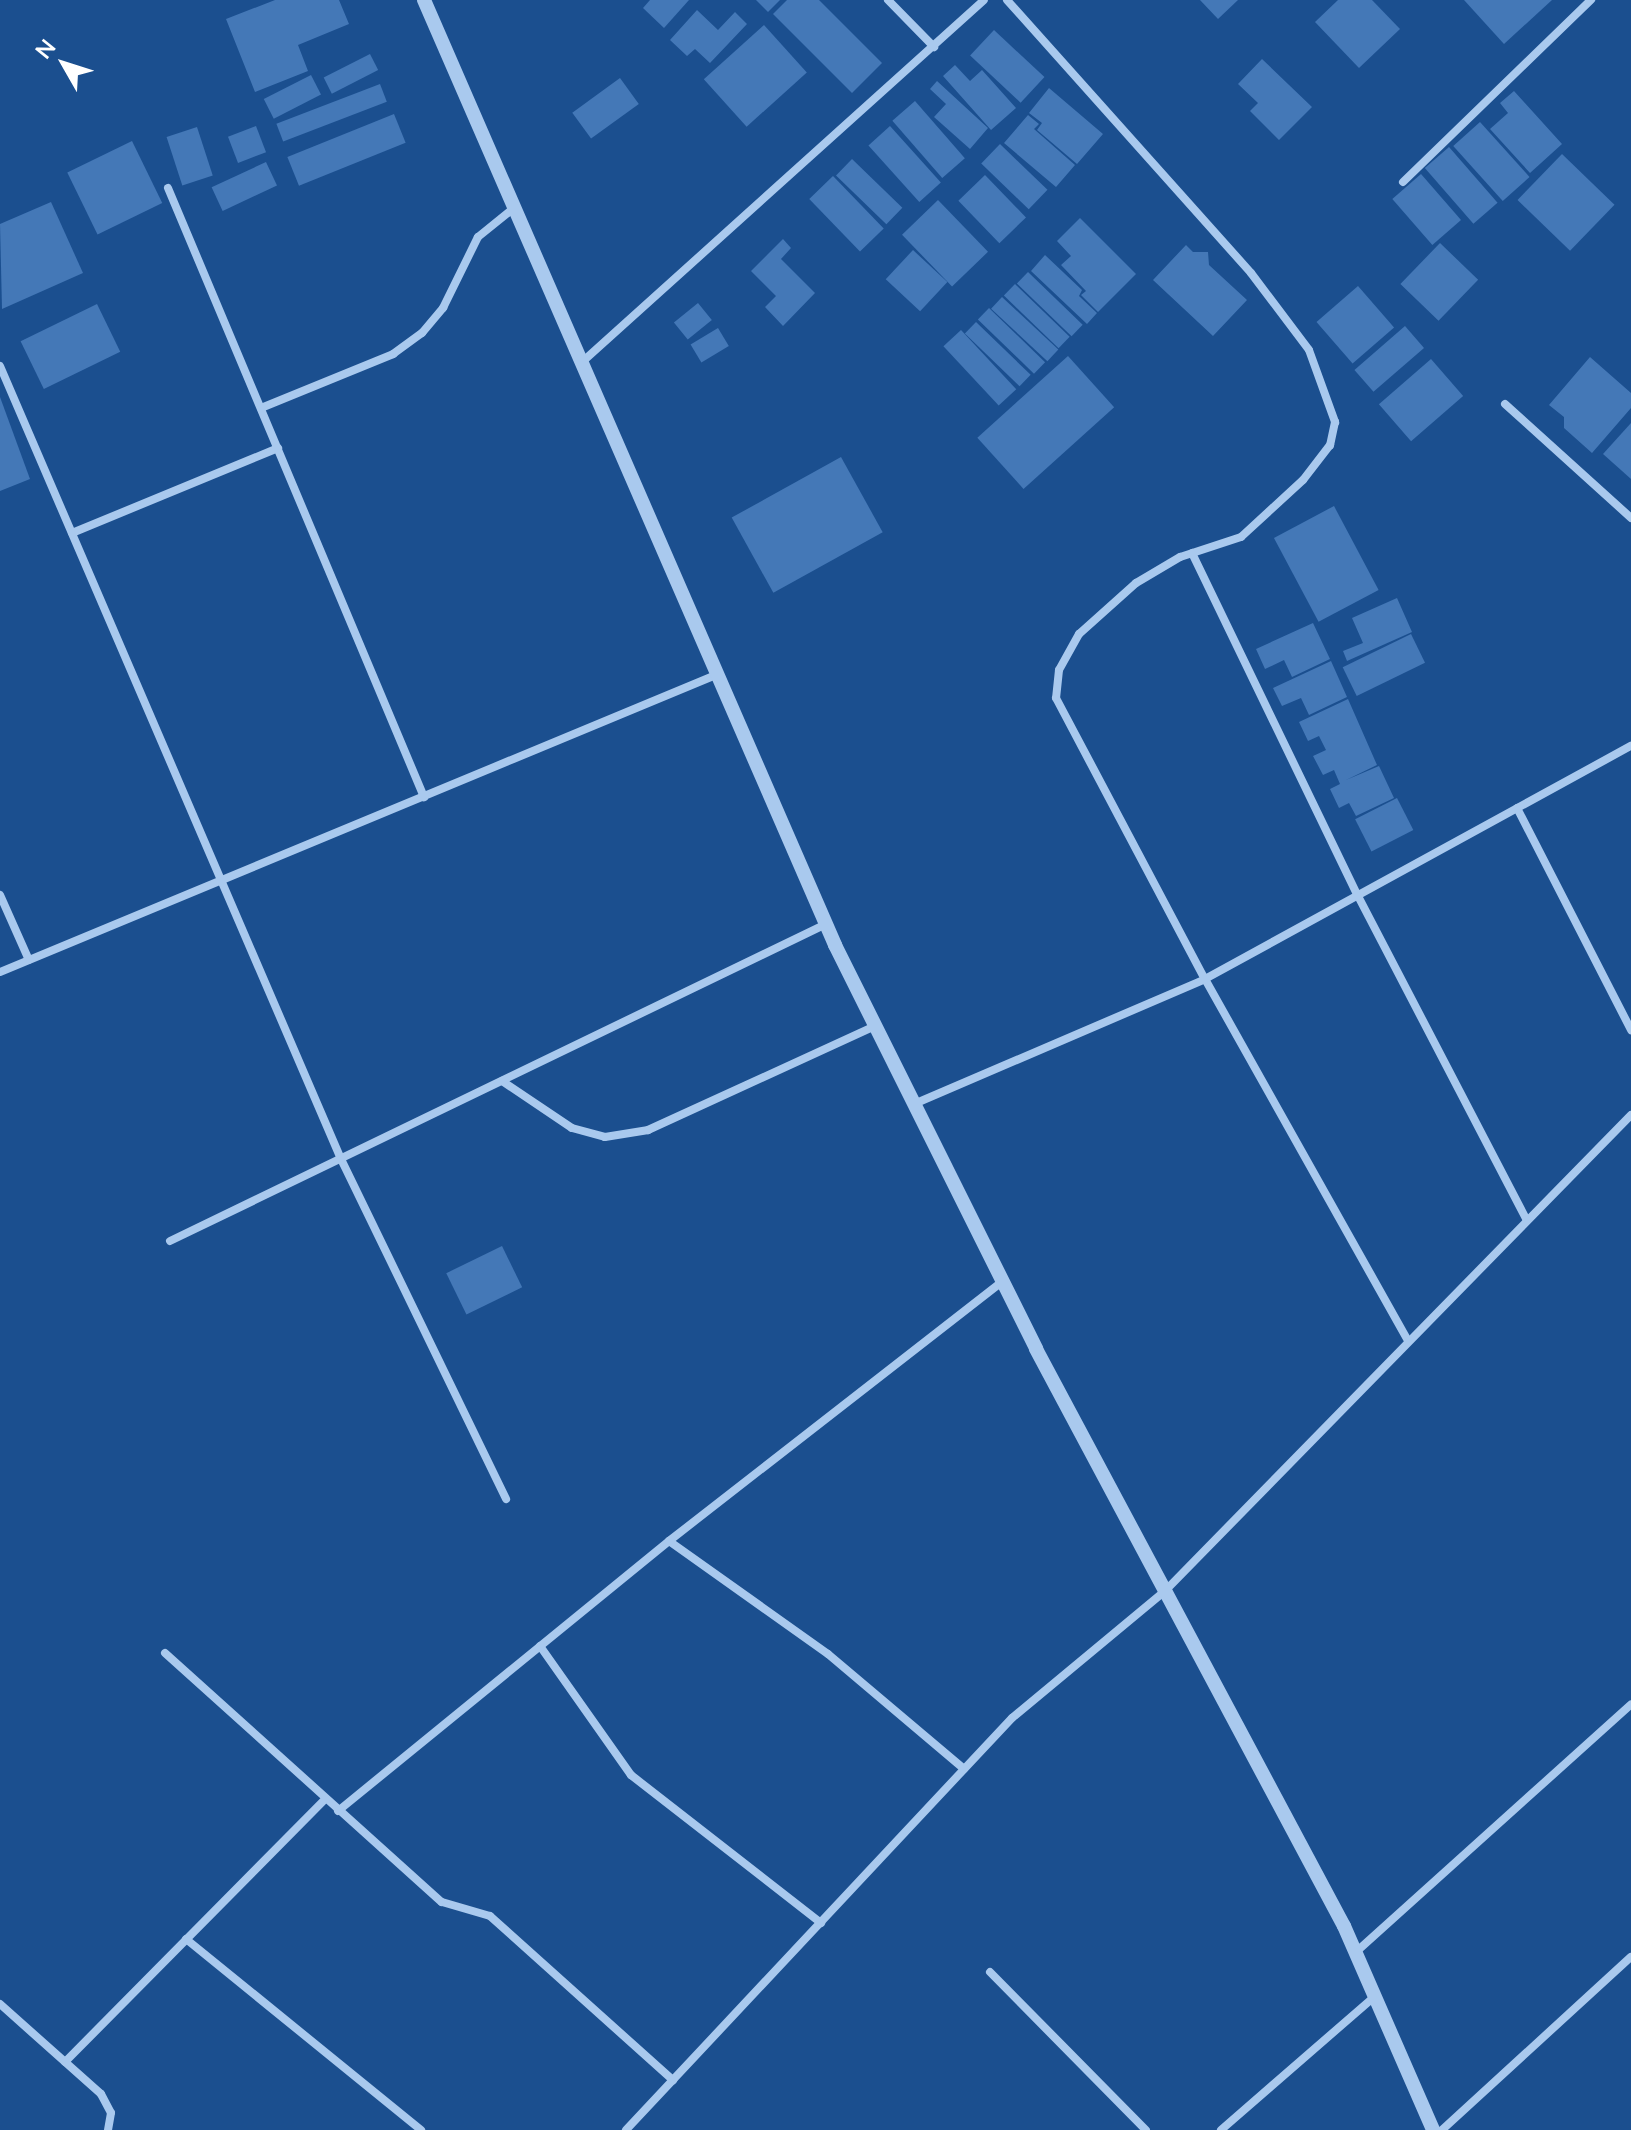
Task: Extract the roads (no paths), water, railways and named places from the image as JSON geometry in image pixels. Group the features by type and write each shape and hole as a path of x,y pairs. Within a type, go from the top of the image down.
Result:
{"street":[{"path":"424,0 826,924 1002,1282 1356,1952 1433,2130"},
{"path":"888,0 934,47"},
{"path":"581,363 984,0"},
{"path":"1007,0 1251,273 1309,350 1335,422 1330,445 1241,537 1192,553 1136,583 1079,634 1059,670 1056,698 1205,979 1408,1341"},
{"path":"1403,182 1591,0"},
{"path":"168,188 424,797"},
{"path":"261,408 393,354 422,333 443,308 478,237 514,208"},
{"path":"0,366 341,1159 506,1499"},
{"path":"1505,404 1631,518"},
{"path":"72,533 278,448"},
{"path":"1192,553 1358,896 1527,1220"},
{"path":"0,972 716,675"},
{"path":"914,1104 1205,979 1631,746"},
{"path":"1517,808 1631,1030"},
{"path":"0,895 29,960"},
{"path":"170,1241 826,924"},
{"path":"502,1081 572,1128 620,1135 648,1130 875,1026"},
{"path":"626,2130 1012,1718 1165,1591 1631,1115"},
{"path":"338,1811 669,1541 1002,1282"},
{"path":"669,1541 828,1654 964,1769"},
{"path":"540,1646 631,1775 821,1923"},
{"path":"165,1653 338,1811 449,1907 490,1916 673,2080"},
{"path":"1356,1952 1631,1704"},
{"path":"65,2062 325,1799"},
{"path":"186,1939 421,2130"},
{"path":"1442,2130 1631,1957"},
{"path":"990,1972 1146,2130"},
{"path":"1221,2130 1375,1996"},
{"path":"0,2004 101,2094 111,2113 108,2130"}]}
